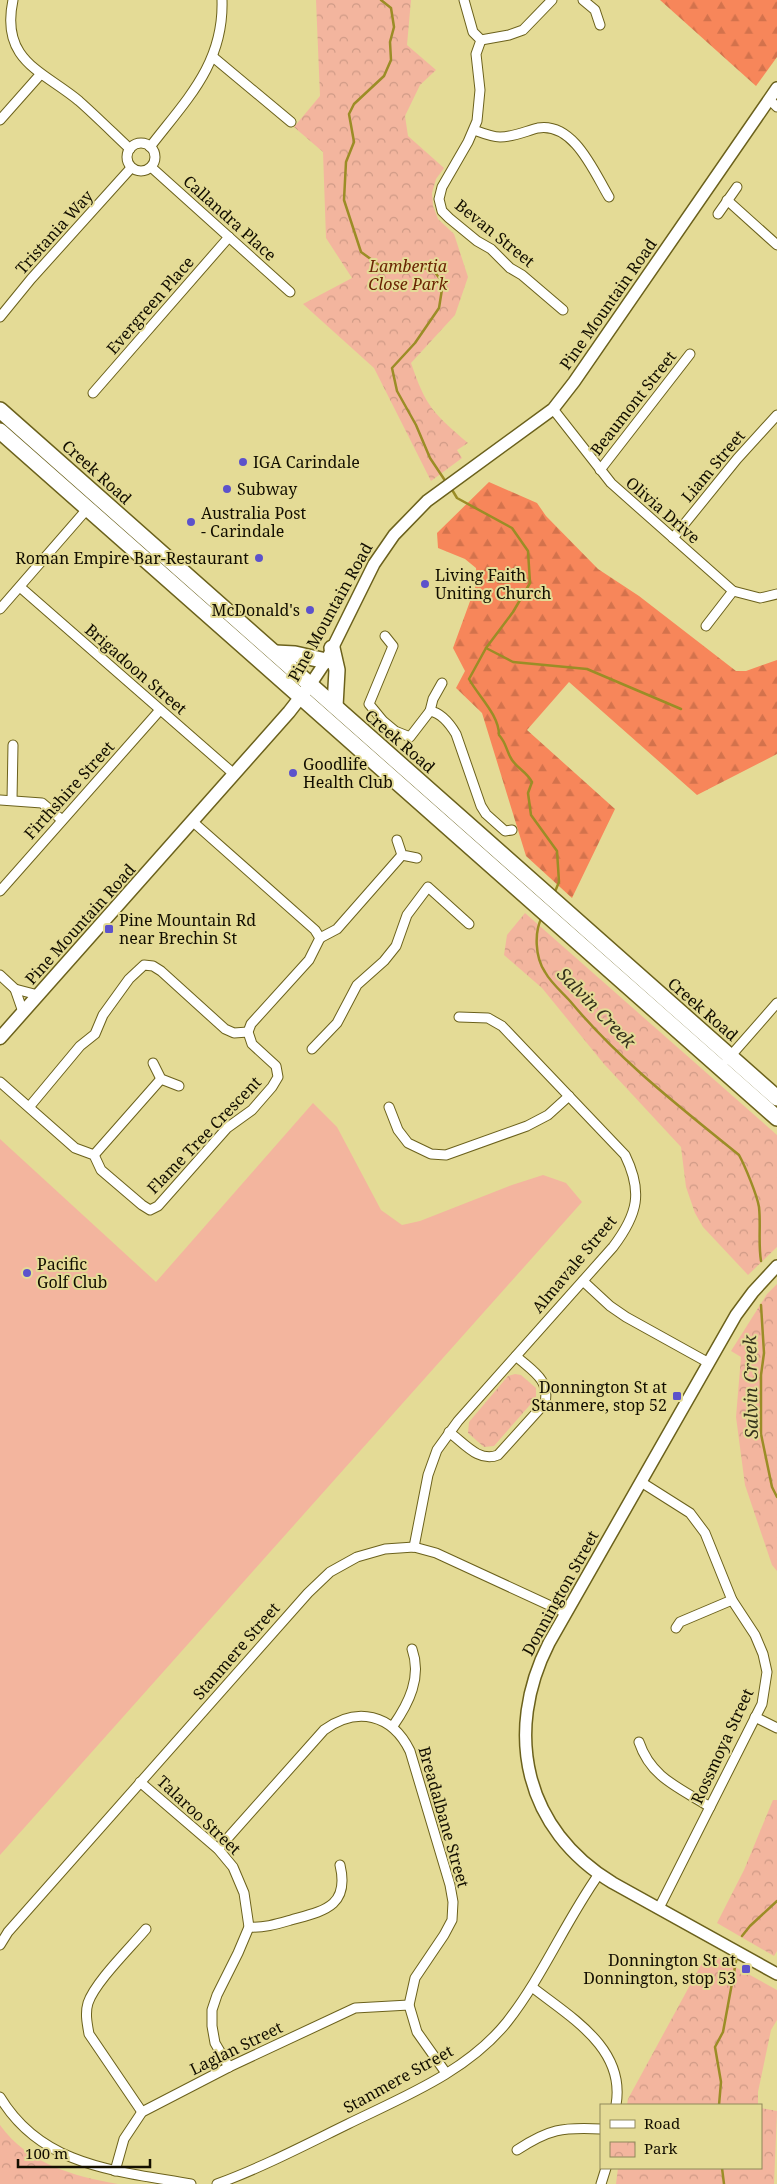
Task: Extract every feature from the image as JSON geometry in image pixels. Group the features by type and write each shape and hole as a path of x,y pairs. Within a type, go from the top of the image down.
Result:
{"main road":[{"name":"Creek Road","path":"0,410 275,653 306,691 334,706 543,890 557,913 725,1062 777,1118"},
{"name":"Creek Road","path":"0,431 88,508 306,691 538,906 557,913"},
{"path":"275,653 329,654 337,670 334,706"},
{"name":"Pine Mountain Road","path":"0,1038 306,691"},
{"name":"Creek Road","path":"725,1062 777,1098"}],"street":[{"path":"14,0 8,14 8,32 14,51 27,66 39,76 77,100 130,148"},
{"path":"150,147 198,85 213,57 219,35 222,0"},
{"path":"464,0 472,32 481,40 509,35 523,30 552,0"},
{"path":"583,0 595,10 600,25"},
{"name":"Bevan Street","path":"481,40 476,54 480,90 474,130 442,187 439,199 442,211 477,242 491,249 510,268 522,275 563,310"},
{"path":"213,57 291,122"},
{"path":"0,120 39,76"},
{"name":"Pine Mountain Road","path":"306,691 329,654 374,564 394,536 428,501 553,409 773,103 777,88"},
{"path":"474,130 499,137 540,128 552,128 564,133 575,142 609,196"},
{"path":"139,144 150,147 154,157 151,167 141,171 131,168 127,158 130,148 139,144"},
{"name":"Callandra Place","path":"151,167 290,292"},
{"name":"Tristania Way","path":"0,317 31,279 131,168"},
{"path":"718,214 737,187"},
{"path":"727,200 777,245"},
{"name":"Evergreen Place","path":"93,393 229,237"},
{"name":"Beaumont Street","path":"600,470 690,354"},
{"name":"Olivia Drive","path":"553,409 611,484 733,591 760,598 777,594"},
{"name":"Liam Street","path":"673,538 737,459 777,415"},
{"path":"0,609 88,508"},
{"name":"Brigadoon Street","path":"20,586 234,774"},
{"path":"706,626 733,591"},
{"path":"385,636 392,646 369,704 372,710 396,731 410,737 430,711 432,699 442,683"},
{"name":"Firthshire Street","path":"0,891 160,710"},
{"path":"430,711 434,711 450,724 456,734 481,806 486,814 504,831 512,830"},
{"path":"12,800 13,744"},
{"path":"0,800 42,803 62,820"},
{"path":"192,821 315,930 320,938"},
{"path":"397,840 402,855"},
{"path":"30,1106 80,1046 95,1034 103,1015 129,980 144,966 153,966 161,971 225,1029 234,1033 248,1032 251,1024 309,960 320,938 337,929 402,855"},
{"path":"402,855 417,858"},
{"path":"312,1049 337,1022 357,985 384,961 396,946 408,915 428,887 469,924"},
{"path":"0,975 15,989 23,1012"},
{"path":"15,989 38,995"},
{"path":"725,1062 777,1003"},
{"name":"Almavale Street","path":"414,1547 428,1475 438,1450 449,1432 625,1231 632,1214 636,1194 634,1174 626,1155 502,1026 488,1018 459,1017"},
{"name":"Flame Tree Crescent","path":"94,1155 101,1170 142,1206 150,1210 158,1206 228,1128 252,1110 278,1077 276,1066 252,1044 248,1032"},
{"path":"153,1063 161,1079 179,1086"},
{"path":"0,1082 30,1106 75,1148 94,1155 161,1079"},
{"path":"389,1107 398,1130 408,1143 431,1154 446,1154 527,1126 548,1115 570,1096"},
{"name":"Donnington Street","path":"777,1266 744,1303 566,1613 538,1665 530,1689 525,1717 525,1745 533,1786 556,1831 580,1858 599,1874 777,1974"},
{"path":"583,1281 610,1306 626,1317 709,1363"},
{"path":"449,1432 481,1457 490,1458 498,1455 544,1403 547,1392 544,1382 516,1356"},
{"name":"Rossmoya Street","path":"641,1482 676,1503 698,1523 705,1533 732,1600 755,1635 768,1672 762,1704 659,1908"},
{"name":"Stanmere Street","path":"0,1946 8,1932 140,1782 308,1593 330,1572 357,1557 385,1549 414,1547 436,1553 566,1613"},
{"path":"676,1628 680,1622 732,1600"},
{"path":"218,1850 324,1730 347,1717 360,1715 374,1718 393,1726 412,1694 415,1683 416,1661 412,1649"},
{"path":"755,1717 777,1728"},
{"name":"Breadalbane Street","path":"393,1726 404,1737 413,1759 450,1885 453,1902 452,1920 415,1978 409,2005 416,2032 446,2073"},
{"path":"639,1742 645,1758 656,1772 710,1807"},
{"name":"Talaroo Street","path":"140,1782 218,1850 233,1867 244,1893 249,1927"},
{"path":"229,2067 215,2043 212,2010 217,1995 249,1927 262,1928 326,1910 341,1892 344,1879 340,1865"},
{"name":"Stanmere Street","path":"218,2184 235,2181 416,2090 446,2073 487,2042 505,2024 532,1987 588,1889 599,1874"},
{"path":"142,2112 89,2034 86,2020 88,2003 94,1990 146,1930"},
{"path":"532,1987 601,2044 615,2077 618,2098 616,2104"},
{"name":"Laglan Street","path":"116,2171 124,2139 142,2112 229,2067 355,2008 409,2005"},
{"path":"0,2097 19,2124 48,2147 79,2161 116,2171 190,2184"},
{"path":"516,2150 540,2135 558,2129 600,2129"},
{"path":"601,2184 606,2169"}],"green space":[{"name":"Lambertia Close Park","path":"316,0 411,0 407,45 436,70 420,85 405,116 408,136 444,168 436,179 432,193 433,206 438,219 454,234 468,277 455,315 411,363 426,400 446,424 468,443 457,450 462,458 431,481 374,368 303,304 352,278 326,238 323,152 294,127 320,96"},
{"path":"660,0 777,0 777,57 756,86"},
{"path":"489,482 537,503 546,516 598,569 639,596 736,671 746,671 777,660 777,754 697,795 569,682 527,730 615,809 572,898 526,856 482,713 456,688 465,671 453,648 477,582 476,568 465,559 438,548 437,533"},
{"path":"525,913 777,1135 777,1247 748,1275 703,1227 695,1213 686,1187 681,1147 604,1064 542,988 504,955 507,935"},
{"name":"Pacific Golf Club","path":"313,1103 337,1127 381,1210 402,1225 420,1221 543,1175 566,1183 582,1202 0,1855 0,1139 156,1282"},
{"path":"777,1284 777,1571 772,1565 745,1485 736,1417 741,1357 731,1351 767,1294"},
{"path":"521,1375 536,1388 536,1398 494,1446 484,1447 468,1433 469,1422 508,1376"},
{"path":"773,1800 777,1800 777,1951 774,1956 717,1923 744,1870"},
{"path":"708,1952 777,1990 777,2020 771,2030 758,2092 758,2104 627,2104 628,2099"},
{"path":"762,2108 777,2111 774,2184 616,2184 618,2169 762,2169"},
{"path":"0,2125 24,2150 38,2159 68,2172 118,2184 0,2184"}],"waterway":[{"name":"Salvin Creek","path":"381,0 391,8 394,27 390,42 391,60 384,76 354,104 349,114 354,142 346,162 344,200 361,252 379,265 396,270 416,266 434,271 443,283 439,308 415,343 392,368 397,391 416,425 430,458 446,482"},
{"name":"Salvin Creek","path":"451,488 457,498 512,528 528,551 530,583 513,612 486,648 469,679 496,720 499,735 504,741 512,760 532,782 528,793 531,815 557,851 559,882 554,894"},
{"path":"486,648 513,662 587,669 681,709"},
{"name":"Salvin Creek","path":"542,917 539,923 537,945 539,959 550,980 629,1063 739,1155 756,1195 759,1207 761,1261"},
{"name":"Salvin Creek","path":"761,1305 764,1353 761,1375 761,1434 772,1487 777,1497"},
{"name":"Salvin Creek","path":"742,1936 777,1901"},
{"name":"Salvin Creek","path":"719,2104 721,2082 715,2047 723,2032 737,1956"},
{"name":"Salvin Creek","path":"722,2169 724,2184"}],"place":[{"name":"IGA Carindale","path":"243,462"},
{"name":"Subway","path":"227,489"},
{"name":"Australia Post - Carindale","path":"191,522"},
{"name":"Roman Empire Bar-Restaurant","path":"259,558"},
{"name":"Living Faith Uniting Church","path":"425,584"},
{"name":"McDonald's","path":"310,610"},
{"name":"Goodlife Health Club","path":"293,773"},
{"name":"Pine Mountain Rd near Brechin St","path":"109,929"},
{"name":"Pacific Golf Club","path":"27,1273"},
{"name":"Donnington St at Stanmere, stop 52","path":"677,1396"},
{"name":"Donnington St at Donnington, stop 53","path":"746,1969"}]}
